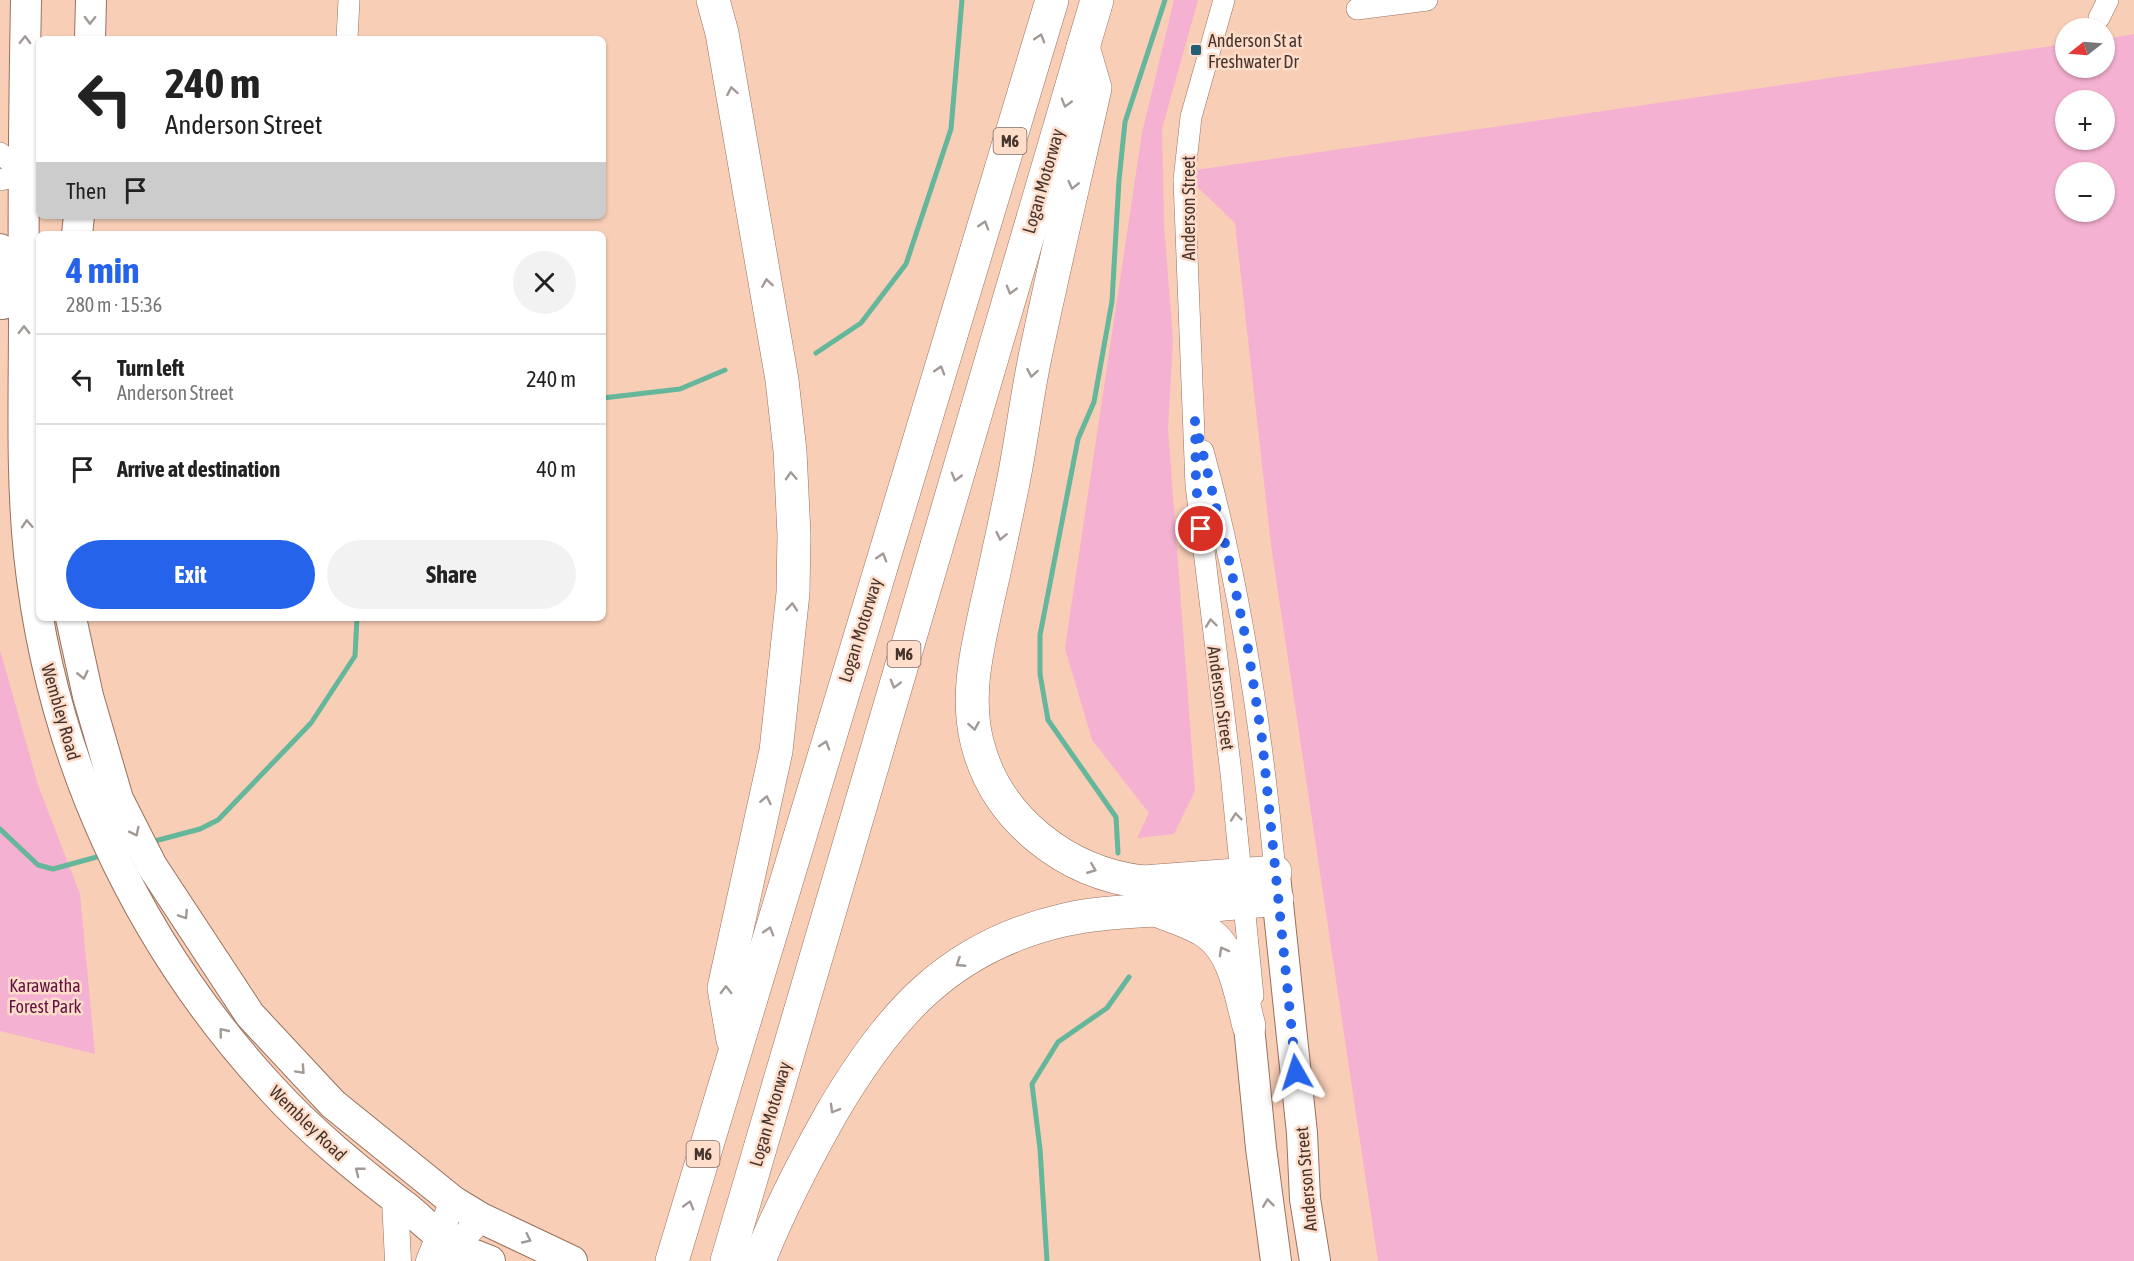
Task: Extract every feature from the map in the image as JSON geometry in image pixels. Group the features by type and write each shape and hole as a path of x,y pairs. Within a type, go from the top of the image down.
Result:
{"highway":[{"path":"713,0 763,258 783,380 790,451 794,535 793,593 776,751 724,988 734,1048"},
{"name":"Logan Motorway","path":"672,1261 734,1048 1052,0"},
{"name":"Logan Motorway","path":"727,1261 1097,0"},
{"path":"1083,47 1095,88 1033,365 1014,479 974,668 973,718 977,742 992,781 1022,823 1055,850 1075,862 1122,879 1243,889"},
{"path":"759,1261 794,1180 838,1103 878,1040 919,994 954,966 1012,935 1066,919 1156,910 1243,889 1276,885"},
{"path":"1156,910 1189,923 1218,942 1239,987 1249,1026"}],"main road":[{"name":"Wembley Road","path":"26,0 21,177 24,436 28,551 36,610"},
{"path":"90,36 91,0"},
{"path":"0,117 17,98 25,79"},
{"path":"0,249 3,268 4,381 24,436"},
{"name":"Wembley Road","path":"38,621 59,715 104,802 152,866 250,1015 333,1104 453,1201 481,1218 572,1261"},
{"name":"Wembley Road","path":"72,621 88,696 104,802 120,871 166,954 203,1008 246,1061 294,1113 448,1247 490,1261"},
{"name":"Anderson Street","path":"1276,885 1301,1121 1305,1199 1315,1261"},
{"name":"Anderson Street","path":"1249,1026 1261,1148 1276,1261"}],"street":[{"path":"347,36 349,0"},
{"name":"Anderson Street","path":"1224,0 1191,117 1184,180 1196,485 1243,889 1253,995 1249,1026"},
{"path":"1357,9 1426,0"},
{"path":"0,153 21,177"},
{"name":"Anderson Street","path":"1195,421 1212,482 1248,649 1262,739 1276,885"},
{"path":"395,1199 398,1261"},
{"path":"448,1247 453,1201"},
{"path":"429,1261 481,1218"}],"green space":[{"path":"1174,0 1198,0 1162,129 1164,224 1173,339 1168,429 1195,791 1174,834 1137,838 1149,813 1092,740 1065,648 1142,133"},
{"path":"2134,34 2134,1261 1378,1261 1271,545 1235,223 1182,172 2055,45 2055,78 2115,78 2115,37"},
{"name":"Karawatha Forest Park","path":"0,650 38,785 80,894 95,1054 0,1031"}],"waterway":[{"path":"816,353 861,323 906,264 951,129 962,0"},
{"path":"1118,853 1116,817 1048,720 1040,674 1040,635 1078,439 1094,402 1112,301 1125,122 1165,0"},
{"path":"606,398 680,389 725,370"},
{"path":"151,842 200,829 218,820 311,723 355,656 357,621"},
{"path":"0,829 38,865 53,869 104,855"},
{"path":"1047,1261 1040,1149 1032,1084 1058,1042 1107,1008 1129,977"}],"place":[{"name":"Anderson St at Freshwater Dr","path":"1196,50"}],"route":[{"path":"1201,529 1196,485 1195,421 1212,482 1248,649 1262,739 1296,1072"}]}
